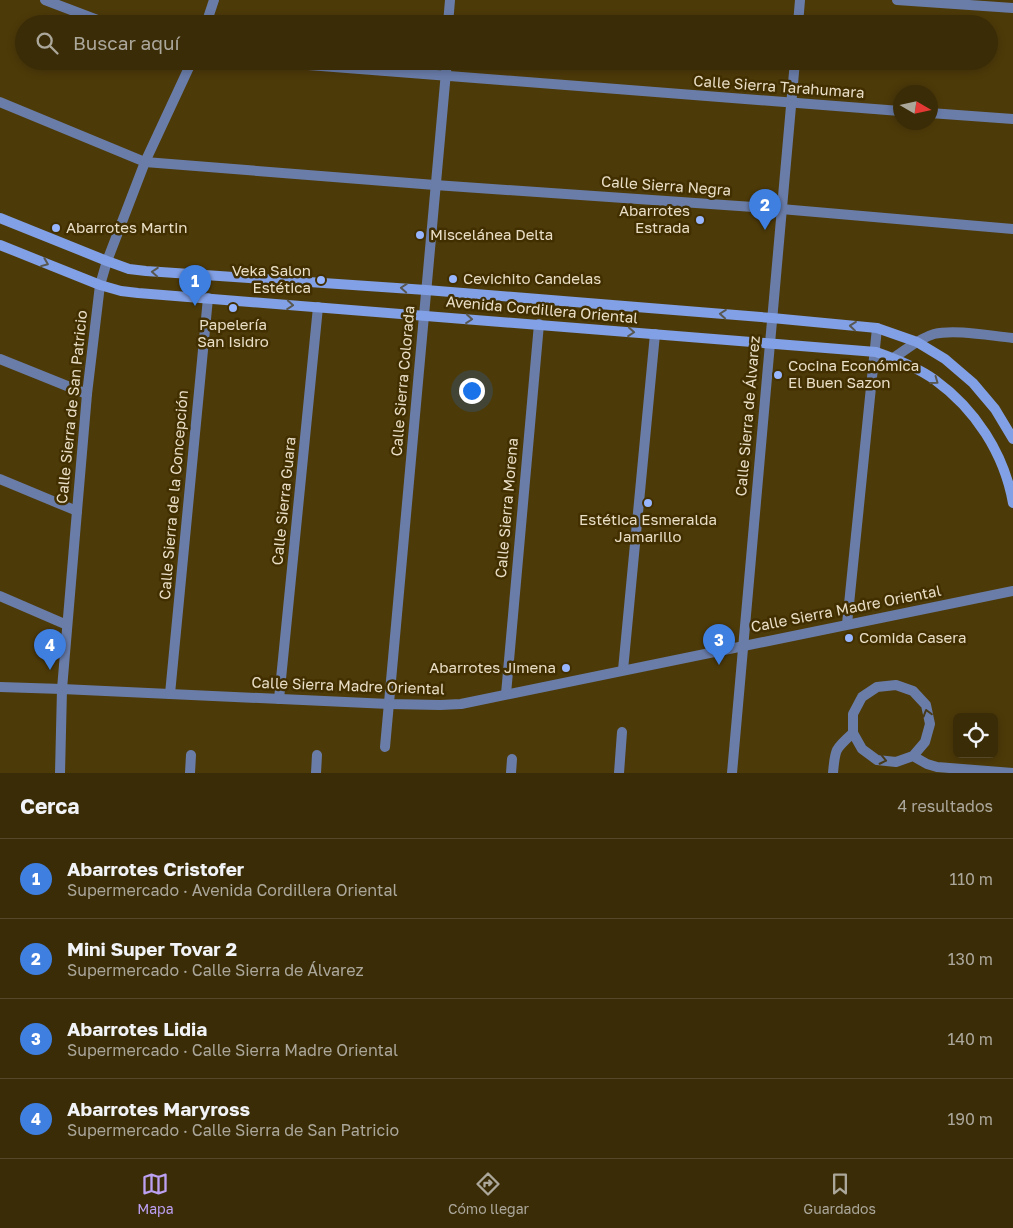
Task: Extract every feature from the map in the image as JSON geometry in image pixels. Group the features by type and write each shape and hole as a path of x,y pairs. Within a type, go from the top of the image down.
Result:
{"street":[{"path":"45,0 84,15"},
{"path":"209,15 214,0"},
{"path":"449,15 450,0"},
{"path":"799,15 800,0"},
{"path":"897,0 1013,8"},
{"name":"Calle Sierra de San Patricio","path":"60,773 62,689 86,394 100,285 107,261 145,162 188,70"},
{"name":"Calle Sierra Tarahumara","path":"370,70 893,110"},
{"name":"Calle Sierra Colorada","path":"385,748 446,70"},
{"name":"Calle Sierra de Álvarez","path":"732,773 794,70"},
{"path":"0,102 145,162"},
{"path":"938,114 1013,119"},
{"name":"Calle Sierra Negra","path":"145,162 1013,229"},
{"name":"Avenida Cordillera Oriental","path":"0,218 107,261 146,271 426,290 878,328 917,342 945,359 973,383 995,409 1013,440"},
{"name":"Avenida Cordillera Oriental","path":"0,245 100,285 121,291 876,352 904,362 934,379 964,405 985,432 1000,460 1013,503"},
{"name":"Calle Sierra de la Concepción","path":"170,694 208,298"},
{"name":"Calle Sierra Guara","path":"279,699 318,307"},
{"name":"Calle Sierra Morena","path":"506,694 539,324"},
{"path":"847,624 878,328"},
{"path":"893,358 933,334 951,332 1013,338"},
{"path":"623,670 655,334"},
{"path":"0,359 86,394"},
{"path":"0,479 77,511"},
{"name":"Calle Sierra Madre Oriental","path":"0,687 440,706 461,704 1013,591"},
{"path":"0,596 68,625"},
{"path":"896,685 913,691 926,705 930,724 925,742 913,756 896,762 877,760 862,749 853,733 853,714 862,698 877,687 896,685"},
{"path":"619,773 622,732"},
{"path":"832,773 835,753 840,744 853,733"},
{"path":"190,773 191,754"},
{"path":"316,755 316,773"},
{"path":"913,756 937,767 1013,772"},
{"path":"511,773 512,759"}],"place":[{"name":"Abarrotes Estrada","path":"700,220"},
{"name":"Abarrotes Martin","path":"56,228"},
{"name":"Mini Super Tovar 2","path":"765,230"},
{"name":"Miscelánea Delta","path":"420,235"},
{"name":"Cevichito Candelas","path":"453,279"},
{"name":"Veka Salon Estética","path":"321,280"},
{"name":"Abarrotes Cristofer","path":"195,306"},
{"name":"Papelería San Isidro","path":"233,308"},
{"name":"Cocina Económica El Buen Sazon","path":"778,375"},
{"name":"Estética Esmeralda Jamarillo","path":"648,503"},
{"name":"Comida Casera","path":"849,638"},
{"name":"Abarrotes Lidia","path":"719,665"},
{"name":"Abarrotes Jimena","path":"566,668"},
{"name":"Abarrotes Maryross","path":"50,670"}]}
